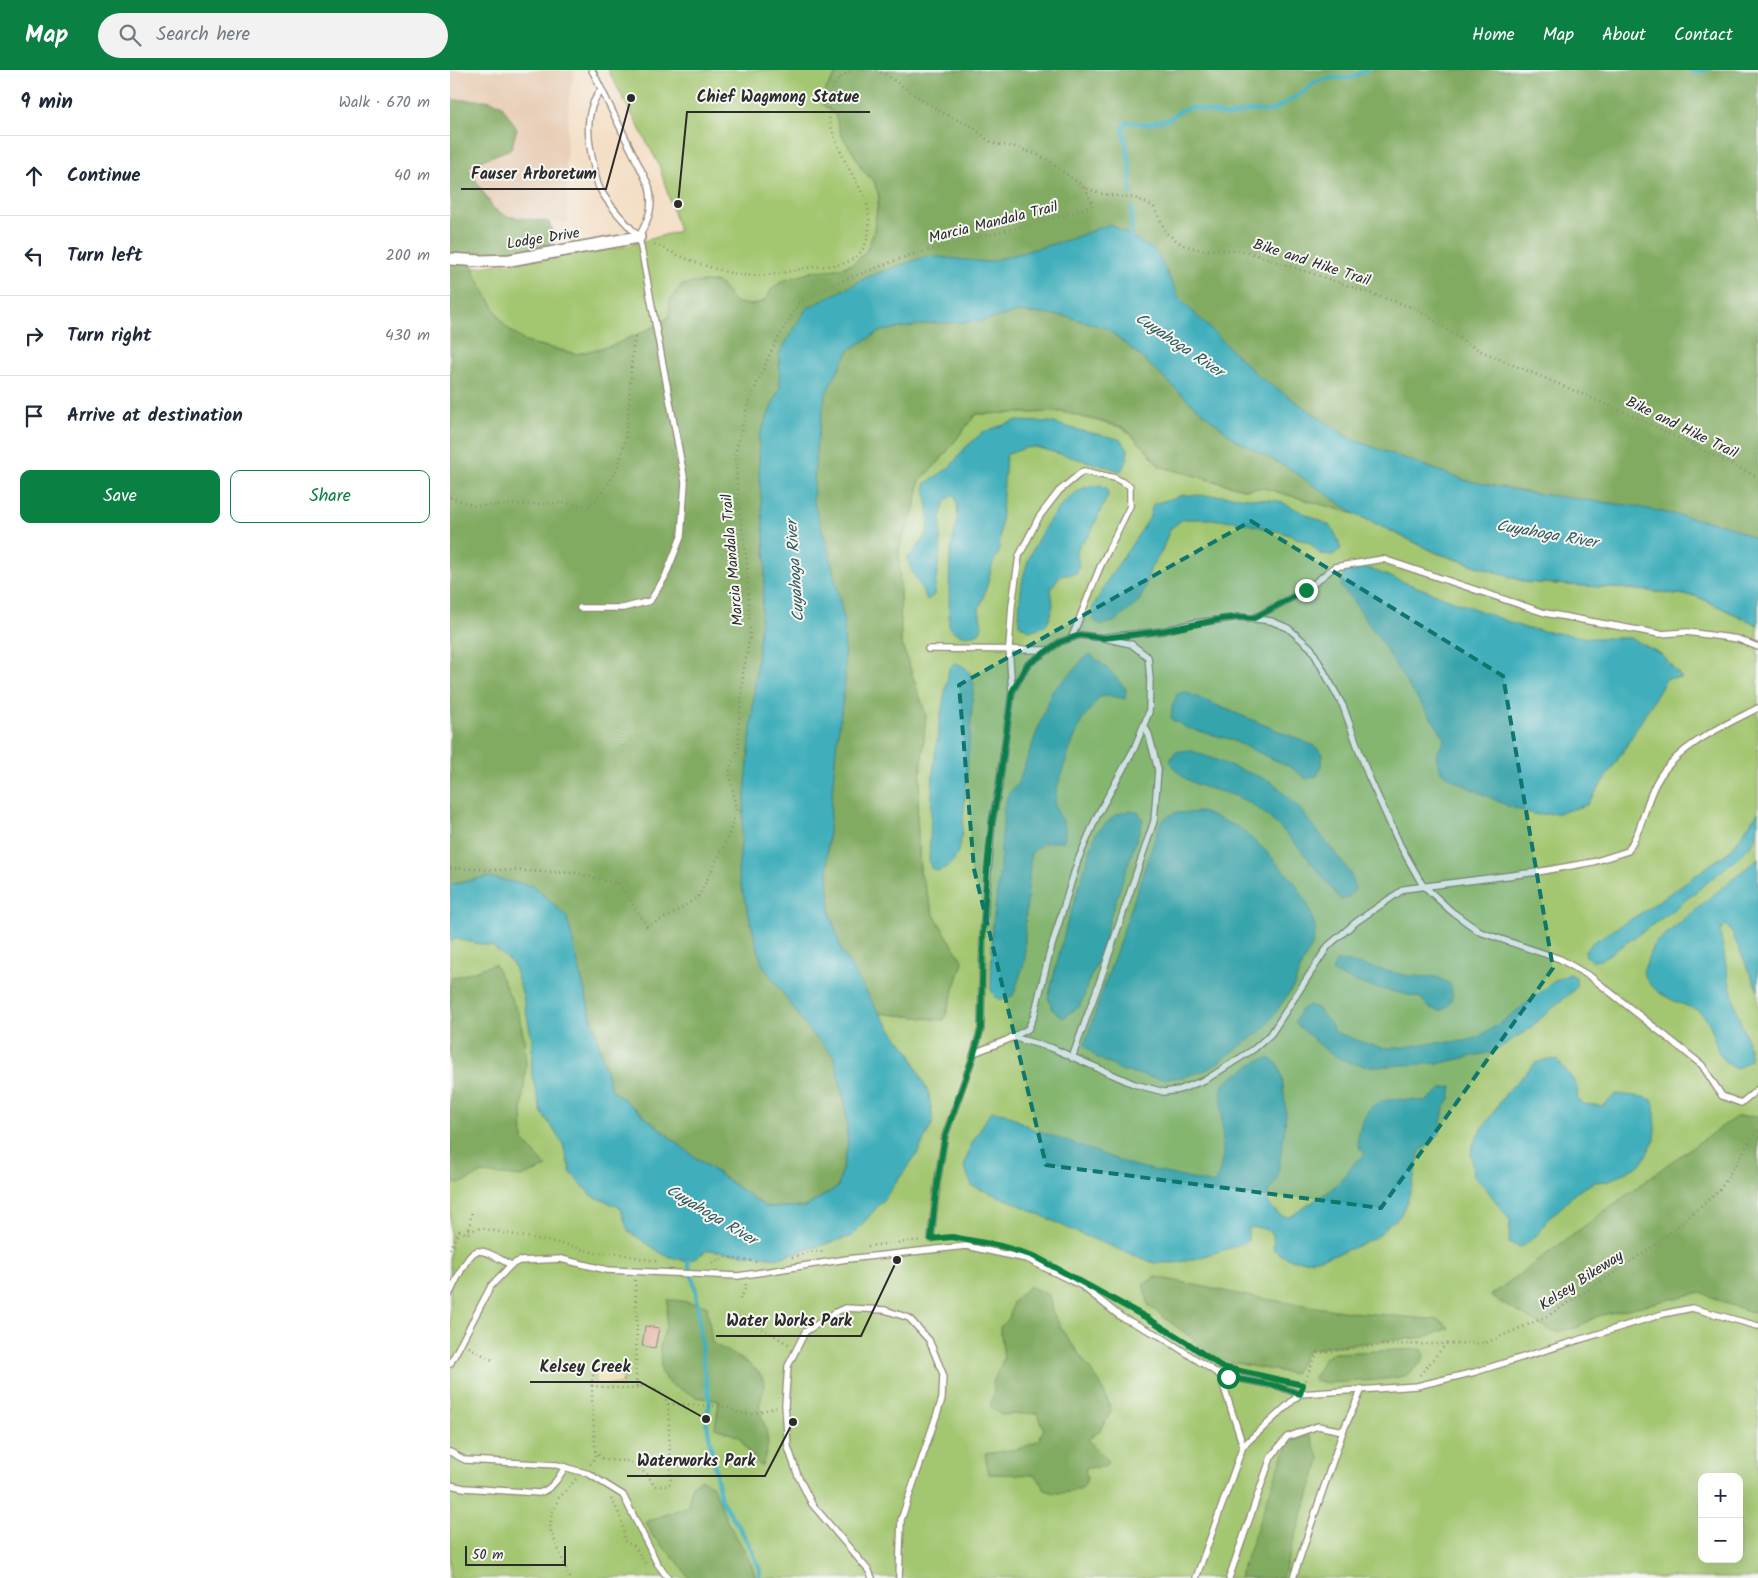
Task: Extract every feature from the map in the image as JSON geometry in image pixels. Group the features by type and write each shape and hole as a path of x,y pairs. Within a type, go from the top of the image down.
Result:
{"street":[{"name":"Lodge Drive","path":"450,259 510,260 639,237"}],"lane":[{"path":"592,70 650,186 652,198 649,218 639,237"},
{"path":"580,608 623,608 650,601 665,577 681,536 685,482 639,237 618,215 599,188 590,150 588,124 593,100 601,90"},
{"path":"931,1239 945,1136 981,1029 983,934 990,839 1012,692 1010,650 1012,605 1019,556 1040,517 1059,491 1083,471 1115,478 1130,486 1130,506 1100,567 1072,638"},
{"path":"1254,618 1306,590 1334,567 1383,559 1545,613 1660,634 1686,632 1738,639 1758,647"},
{"path":"1104,638 1162,631 1240,617 1270,621 1288,628 1311,648 1343,706 1368,774 1400,845 1422,884 1451,911 1480,932 1560,959 1592,977 1702,1065 1722,1096 1741,1104 1758,1089"},
{"path":"974,1054 1028,1029 1034,1016 1049,955 1078,860 1097,816 1134,749 1150,712 1148,657 1131,644 1080,635 1060,642 1027,665 1012,692"},
{"path":"928,650 1046,650"},
{"path":"1012,1037 1052,1048 1134,1084 1164,1092 1178,1090 1207,1079 1254,1049 1271,1034 1328,946 1356,922 1404,890 1538,872 1593,862 1628,851 1656,783 1667,766 1684,750 1723,726 1758,708"},
{"path":"1072,1058 1154,821 1158,770 1150,735 1144,725"},
{"path":"450,1364 491,1286 511,1264 519,1261 561,1259 606,1270 738,1276 847,1259 966,1246 1026,1259 1082,1286 1121,1317 1160,1336 1220,1375 1277,1386 1300,1394 1411,1386 1475,1372 1663,1314 1692,1308 1758,1326"},
{"path":"450,1293 469,1255 476,1251 487,1253 511,1264"},
{"path":"872,1578 869,1571 812,1504 788,1447 785,1404 788,1366 805,1332 844,1308 885,1310 914,1322 929,1340 943,1374 942,1399 901,1520 899,1578"},
{"path":"1220,1375 1243,1446"},
{"path":"1293,1578 1343,1431 1362,1389"},
{"path":"1196,1578 1243,1446 1300,1394"},
{"path":"1229,1578 1271,1458 1287,1437 1318,1426 1343,1431"},
{"path":"450,1452 465,1460 524,1462 565,1468 589,1474 624,1495 657,1563 668,1578"},
{"path":"450,1485 464,1488 539,1494 547,1491 555,1483 565,1468"}],"path":[{"path":"639,237 697,262 742,275 774,275 848,262 856,257 868,238 871,226 870,211 832,130 828,117 829,97 834,86 842,76 853,70"},
{"name":"Bike and Hike Trail","path":"876,70 885,74 942,113 971,126 995,144 1015,146 1036,154 1046,159 1085,188 1103,194 1135,198 1153,206 1166,233 1183,245 1202,250 1248,252 1414,308 1481,351 1632,415 1758,477"},
{"name":"Marcia Mandala Trail","path":"450,868 576,873 619,884 647,926 670,916 699,896 730,835 736,810 729,769 739,748 738,726 743,672 750,637 747,564 738,496 735,454 748,404 775,343 799,303 839,282 910,255 1073,213 1093,205 1085,188"},
{"path":"450,498 475,506 562,503 590,506 616,470 627,430 630,361 635,336"},
{"name":"Kelsey Bikeway","path":"1300,1394 1317,1353 1382,1345 1485,1343 1548,1316 1654,1246 1719,1191 1758,1128"},
{"path":"468,1231 472,1211"},
{"path":"450,1249 460,1231 468,1234 468,1231 480,1228 568,1245 595,1253 616,1253 668,1264"},
{"path":"864,1248 872,1245 931,1239"},
{"path":"784,1259 814,1251 824,1252"},
{"path":"703,1266 727,1257 756,1262 765,1261"},
{"path":"635,1272 638,1324 637,1388"},
{"path":"740,1299 745,1289 747,1274"},
{"path":"1116,1301 1141,1315"},
{"path":"738,1318 754,1324 797,1348"},
{"path":"461,1343 494,1361"},
{"path":"1411,1386 1446,1344"},
{"path":"570,1578 550,1529 552,1513 559,1498 596,1457 592,1386 595,1370 600,1367 623,1374 625,1377 625,1388"},
{"path":"592,1386 637,1388 646,1385 655,1388 663,1395 668,1404 671,1482 668,1486 654,1486 648,1475 629,1461 606,1460 601,1458 595,1451"},
{"path":"668,1404 720,1406 730,1408 739,1413 752,1414 785,1404"},
{"path":"575,1480 580,1481"},
{"path":"607,1494 619,1512 624,1528 624,1541 634,1546 645,1563"}],"highlighted area":[{"path":"1251,521 1503,676 1553,968 1381,1208 1046,1165 974,869 959,685"}],"shaded area":[{"path":"450,70 575,70 569,95 566,161 568,223 506,216 494,209 468,168 485,159 501,104 486,100 450,100"}],"green space":[{"path":"608,70 838,70 826,89 823,105 835,115 842,136 863,171 874,181 879,197 873,235 866,252 852,264 838,269 815,271 773,288 764,301 752,305 736,303 718,282 682,285 670,300 670,317 656,326 614,345 577,354 525,342 504,325 475,275 473,268 622,247 679,231 659,165"},
{"path":"838,70 1758,70 1758,625 1696,596 1630,589 1526,582 1437,553 1355,514 1264,488 1244,489 1159,466 1145,448 1123,427 1063,412 976,414 938,463 920,480 914,509 899,548 901,642 926,715 917,815 920,872 934,915 963,962 944,1020 879,1013 834,1056 845,1103 848,1144 838,1187 805,1207 766,1207 693,1156 611,1089 580,974 487,877 450,885 450,100 486,100 501,104 517,129 511,149 468,168 494,209 506,216 549,222 553,231 552,243 546,250 492,258 471,259 475,275 504,325 525,342 577,354 614,345 656,326 669,317 670,300 681,285 718,282 736,303 752,305 764,301 773,288 782,281 815,271 838,269 852,264 866,252 873,235 879,197 874,181 863,171 842,136 835,115 823,105 826,89"},
{"path":"1063,412 1123,428 1145,448 1159,466 1243,489 1264,488 1355,514 1437,553 1526,582 1630,589 1696,596 1758,625 1758,1578 450,1578 450,942 455,939 492,946 513,964 522,992 532,1039 532,1074 541,1111 563,1144 571,1173 592,1196 620,1207 688,1262 708,1250 778,1258 852,1236 884,1199 917,1154 933,1122 910,1053 879,1013 944,1020 963,962 934,915 920,872 917,815 926,715 901,642 899,548 914,509 920,480 938,463 976,414"},
{"path":"495,964 519,1015 524,1040 526,1065 522,1108 523,1140 547,1167 521,1177 482,1173 460,1184 450,1182 450,979"},
{"path":"1758,1116 1758,1314 1725,1303 1701,1292 1598,1316 1575,1328 1553,1332 1490,1296 1668,1164 1736,1117"},
{"path":"1156,1277 1253,1297 1341,1311 1439,1320 1450,1328 1425,1337 1308,1350 1294,1374 1218,1358 1149,1306 1143,1284"},
{"path":"1029,1286 1049,1295 1052,1311 1064,1333 1100,1383 1112,1411 1099,1431 1088,1440 1108,1460 1105,1467 1085,1468 1087,1479 1083,1487 1068,1492 1059,1493 1043,1489 1041,1482 1035,1475 989,1474 985,1454 1022,1448 1039,1440 1044,1428 1037,1413 1001,1415 990,1406 994,1392 993,1382 1004,1358 1000,1327 1009,1319 1013,1302"},
{"path":"668,1300 707,1306 712,1343 751,1366 763,1378 764,1388 760,1401 760,1411 767,1433 768,1445 761,1467 739,1437 715,1428 719,1401 697,1397 673,1386 661,1373 660,1346 666,1326"},
{"path":"1422,1349 1424,1355 1422,1362 1405,1376 1327,1383 1313,1380 1324,1358 1334,1353"},
{"path":"1310,1435 1320,1460 1282,1578 1239,1578 1284,1453 1293,1441"},
{"path":"702,1479 713,1486 727,1521 743,1548 756,1578 689,1578 677,1561 654,1538 646,1522 688,1506 692,1485"}],"sand":[{"path":"605,1369 620,1374 623,1379 622,1385 595,1383 595,1374"}],"water":[{"name":"Cuyahoga River","path":"1110,224 1156,251 1180,299 1258,376 1351,439 1464,480 1531,493 1633,506 1726,525 1758,540 1758,625 1696,596 1630,589 1526,582 1437,553 1355,514 1290,469 1236,440 1106,328 1065,316 1018,312 979,322 932,323 881,331 849,350 826,393 816,448 813,500 830,556 844,620 845,683 836,749 827,854 830,911 842,952 879,1013 910,1053 929,1094 933,1122 917,1154 884,1199 852,1236 778,1258 708,1250 688,1262 664,1255 628,1231 620,1207 592,1196 571,1173 563,1144 541,1111 532,1074 532,1039 522,992 513,964 492,946 455,939 450,942 450,885 487,877 534,886 567,917 591,1017 611,1089 693,1156 766,1207 805,1207 838,1187 848,1144 845,1103 834,1056 811,1033 762,964 738,874 766,562 759,473 759,437 780,387 779,354 806,309 870,276 927,256 988,262 1071,239"},
{"path":"1015,421 1050,422 1121,440 1128,449 1127,460 1121,471 1035,447 1025,448 1006,455 999,552 993,563 979,610 982,626 980,632 976,634 968,636 959,634 949,626 950,556 957,517 954,495 946,500 941,515 940,553 934,595 927,600 907,558 923,539 929,524 925,484 950,467 966,447 983,432"},
{"path":"1100,485 1107,488 1108,495 1089,536 1080,544 1076,552 1079,565 1077,573 1060,576 1051,589 1053,605 1050,617 1045,626 1030,631 1019,624 1023,578 1031,553 1045,527 1063,504 1084,488"},
{"path":"1183,495 1230,496 1279,501 1329,525 1337,537 1341,549 1333,555 1320,554 1310,543 1281,532 1234,521 1183,519 1170,529 1161,553 1151,567 1138,603 1114,622 1102,625 1093,620 1092,609 1109,578 1149,519 1153,504"},
{"path":"1362,566 1525,628 1589,638 1631,638 1661,654 1682,678 1667,678 1622,753 1587,805 1558,813 1538,815 1510,807 1455,781 1441,772 1436,756 1445,738 1407,684 1384,646 1341,587 1343,576 1348,568"},
{"path":"1090,654 1108,669 1126,689 1125,699 1110,696 1099,697 1083,719 1076,735 1062,772 1055,801 1057,811 1064,823 1064,841 1043,843 1031,853 1025,925 1025,961 1013,996 1001,1000 995,997 991,990 992,930 999,877 1004,808 1008,794 1018,783 1052,691"},
{"path":"954,663 967,670 974,684 962,835 956,857 949,865 938,871 931,868 929,859 933,772 949,669"},
{"path":"1185,692 1315,746 1323,755 1317,776 1306,779 1292,768 1229,739 1187,728 1171,719 1172,707 1177,694"},
{"path":"1190,750 1270,781 1278,787 1299,808 1350,872 1355,889 1349,897 1341,900 1296,844 1256,807 1232,795 1193,783 1177,771 1170,761 1175,752"},
{"path":"1128,811 1138,812 1143,820 1111,915 1100,956 1084,996 1079,1007 1063,1018 1053,1010 1048,998 1066,927 1096,833 1115,815"},
{"path":"1202,812 1238,827 1266,851 1295,883 1308,905 1316,929 1312,946 1302,964 1294,986 1267,1025 1209,1069 1184,1077 1160,1079 1123,1071 1096,1057 1084,1045 1161,821 1174,813"},
{"path":"1758,812 1756,837 1740,856 1671,912 1610,954 1600,960 1592,961 1586,956 1585,950 1593,942 1646,910 1731,850"},
{"path":"1758,858 1758,991 1731,931 1726,925 1720,930 1732,995 1750,1054 1750,1060 1737,1069 1728,1064 1722,1057 1711,1028 1701,1013 1661,994 1646,979 1643,972 1653,945"},
{"path":"1336,961 1409,976 1437,977 1450,984 1453,996 1448,1006 1441,1011 1429,1008 1421,998 1369,986 1345,978 1332,971"},
{"path":"1570,974 1576,977 1576,987 1529,1029 1493,1052 1441,1063 1373,1067 1350,1063 1329,1053 1295,1023 1300,1010 1309,1005 1317,1008 1335,1032 1384,1048 1466,1041 1480,1036 1502,1022 1556,980"},
{"path":"1269,1058 1278,1064 1282,1077 1286,1111 1277,1179 1268,1194 1267,1200 1281,1216 1290,1217 1329,1191 1356,1161 1364,1155 1364,1151 1360,1149 1358,1138 1365,1115 1371,1107 1378,1102 1395,1099 1426,1101 1443,1088 1452,1087 1450,1099 1444,1108 1439,1134 1419,1154 1412,1187 1403,1211 1398,1218 1376,1237 1348,1250 1303,1261 1286,1257 1274,1250 1273,1234 1267,1230 1248,1228 1248,1241 1230,1248 1175,1263 1154,1263 1078,1233 1011,1201 972,1186 964,1166 971,1145 991,1111 1005,1113 1031,1128 1132,1165 1214,1184 1222,1161 1221,1109 1223,1084 1257,1061"},
{"path":"1548,1059 1557,1060 1568,1073 1577,1088 1577,1099 1583,1104 1603,1106 1616,1094 1644,1097 1652,1100 1655,1107 1655,1139 1638,1166 1608,1181 1594,1182 1574,1194 1546,1221 1536,1236 1522,1247 1509,1244 1510,1220 1484,1186 1473,1176 1471,1154 1475,1139 1507,1092 1535,1063"}],"building":[{"path":"645,1326 659,1328 655,1348 642,1346"}],"waterway":[{"path":"1131,193 1130,167 1123,128 1127,122 1146,124 1169,119 1180,111 1191,107 1229,116 1247,111 1272,111 1305,91 1315,82 1331,78 1351,78 1367,70"},
{"path":"1690,70 1693,72 1707,70"},
{"path":"1131,242 1132,208"},
{"path":"688,1262 696,1291 703,1361 710,1403 706,1419 721,1500 752,1550 760,1570 759,1578"}],"place":[{"name":"Fauser Arboretum","path":"631,98"},
{"name":"Chief Wagmong Statue","path":"678,204"},
{"name":"Water Works Park","path":"897,1260"},
{"name":"Kelsey Creek","path":"706,1419"},
{"name":"Waterworks Park","path":"793,1422"}],"route":[{"path":"1228,1377 1277,1386 1300,1394 1303,1385 1222,1367 1149,1319 1034,1256 1001,1246 952,1237 931,1239 942,1148 981,1029 983,934 992,822 1012,692 1027,665 1060,642 1080,635 1104,638 1162,631 1222,619 1254,618 1306,590"}]}
